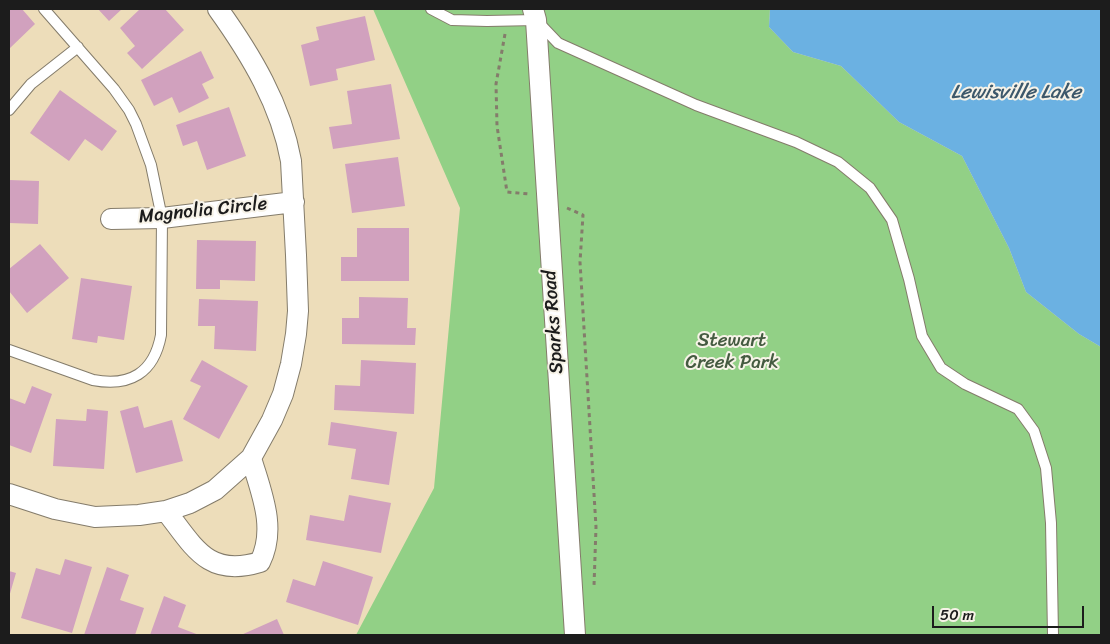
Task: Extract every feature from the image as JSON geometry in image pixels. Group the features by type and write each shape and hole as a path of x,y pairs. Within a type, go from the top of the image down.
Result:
{"street":[{"path":"9,494 55,509 95,517 139,515 166,511 190,503 215,490 251,458 272,420 283,394 291,364 298,311 291,161 288,144 266,83 242,42 218,9"},
{"name":"Sparks Road","path":"534,14 575,635"},
{"name":"Magnolia Circle","path":"112,219 162,218 294,202"},
{"path":"166,511 196,550 216,564 242,567 260,562 265,551 268,536 268,522 251,458"}],"lane":[{"path":"9,350 93,380 107,383 120,382 142,372 151,363 158,349 160,336 162,218 151,164 136,124 114,89 44,9"},
{"path":"431,9 452,20 504,21 534,14 558,43 696,105 796,142 838,162 870,188 892,220 909,279 922,336 941,368 965,384 1018,409 1034,431 1046,468 1051,523 1053,635"},
{"path":"9,110 31,84 78,47"}],"path":[{"path":"504,21 505,35 496,84 497,126 507,192 534,195"},
{"path":"560,205 583,215 580,262 596,527 593,596"}],"green space":[{"name":"Stewart Creek Park","path":"373,9 770,9 769,27 793,52 841,66 899,122 962,156 1009,248 1026,292 1079,334 1101,347 1101,635 356,635 434,488 460,208"}],"water":[{"name":"Lewisville Lake","path":"770,9 1101,9 1101,347 1079,334 1026,292 1009,248 962,156 899,122 841,66 793,52 769,27"}],"building":[{"path":"9,9 22,9 35,24 9,49"},
{"path":"98,9 122,9 109,21"},
{"path":"140,9 165,9 184,30 142,69 127,53 135,46 120,28"},
{"path":"365,16 375,60 336,69 338,80 310,86 301,45 319,40 316,27"},
{"path":"201,51 214,78 202,84 209,98 179,113 172,97 154,106 141,80"},
{"path":"391,84 400,139 333,149 329,127 352,124 347,91"},
{"path":"60,90 117,131 102,151 85,139 69,161 30,133"},
{"path":"229,107 246,156 207,170 197,141 183,146 176,125"},
{"path":"398,157 405,206 352,213 345,164"},
{"path":"9,180 39,181 38,224 9,223"},
{"path":"357,228 409,228 409,281 341,281 341,257 357,257"},
{"path":"197,240 256,241 255,281 220,280 220,289 196,289"},
{"path":"40,244 69,278 27,313 9,291 9,269"},
{"path":"81,278 132,286 124,340 98,336 97,343 72,339"},
{"path":"359,297 408,298 407,328 416,328 415,345 342,344 342,318 359,318"},
{"path":"199,299 258,301 256,351 214,349 215,326 198,326"},
{"path":"202,360 248,386 219,439 183,419 201,386 190,381"},
{"path":"361,360 416,363 414,414 334,410 335,385 360,386"},
{"path":"32,386 52,394 31,453 9,445 9,398 25,404"},
{"path":"138,406 144,428 172,420 183,461 136,473 120,411"},
{"path":"87,409 108,411 104,469 53,466 56,419 86,421"},
{"path":"331,422 397,432 389,485 351,479 356,449 328,445"},
{"path":"349,495 391,503 381,553 306,540 310,515 344,521"},
{"path":"65,559 92,567 72,633 21,618 36,568 60,575"},
{"path":"323,561 373,577 358,625 286,602 293,579 315,586"},
{"path":"107,567 129,575 120,600 144,608 135,635 84,635"},
{"path":"9,571 16,573 9,597"},
{"path":"164,596 186,605 178,627 199,635 150,635"},
{"path":"277,619 284,635 241,635"}]}
